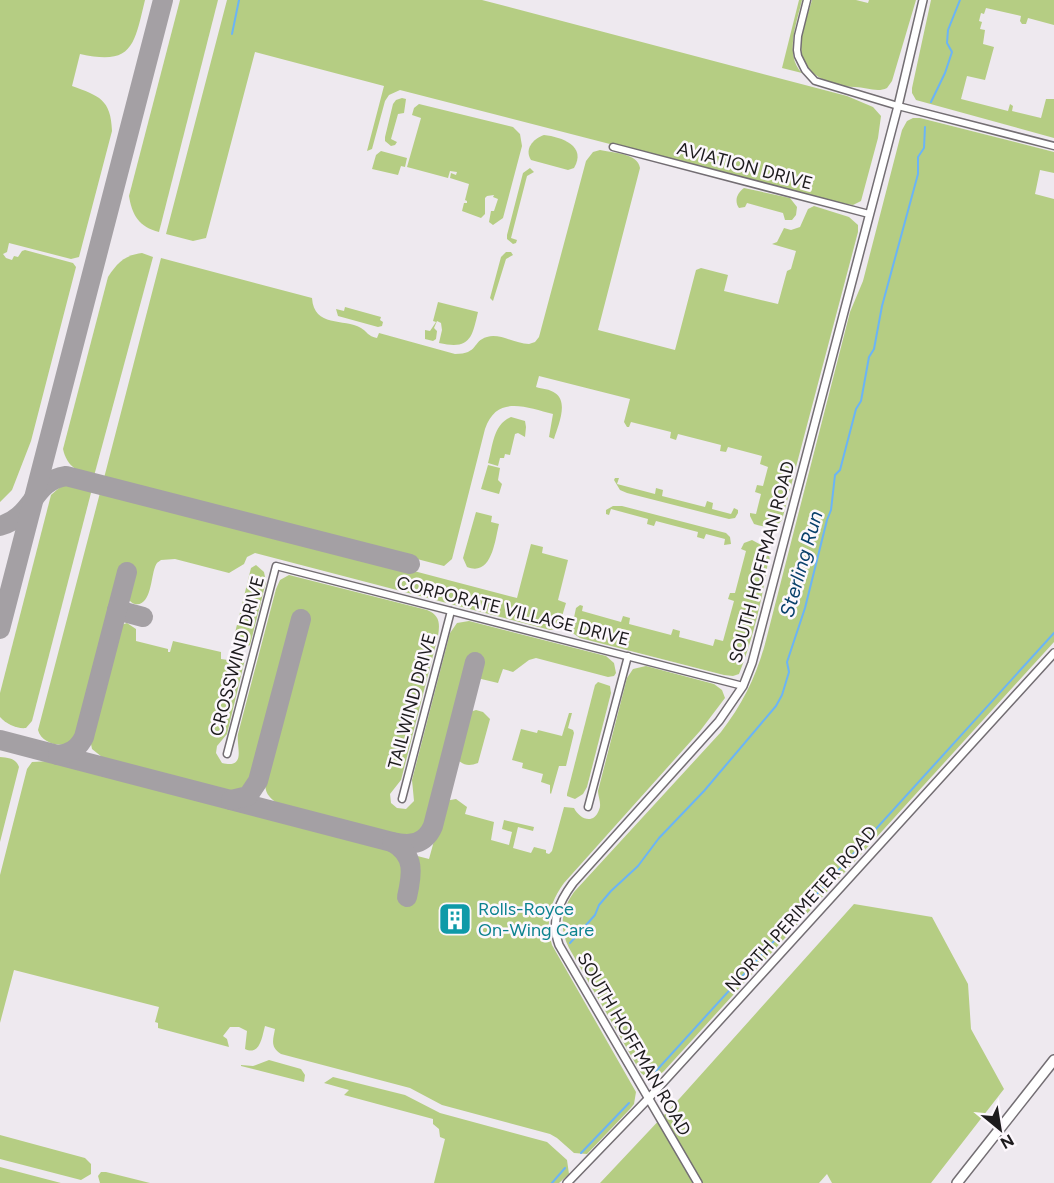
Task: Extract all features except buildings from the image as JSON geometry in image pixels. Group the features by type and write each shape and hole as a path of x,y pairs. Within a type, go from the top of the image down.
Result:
{"main road":[{"path":"957,1183 1054,1060"}],"street":[{"path":"807,0 797,50 805,70 815,81 898,106 1054,146"},
{"name":"SOUTH HOFFMAN ROAD","path":"699,1183 559,945 555,925 558,906 573,883 719,721 743,686 752,663 898,106 923,0"},
{"name":"AVIATION DRIVE","path":"613,147 869,214"},
{"name":"CORPORATE VILLAGE DRIVE","path":"276,566 743,686"},
{"name":"CROSSWIND DRIVE","path":"227,754 276,566"},
{"name":"TAILWIND DRIVE","path":"402,799 451,611"},
{"name":"NORTH PERIMETER ROAD","path":"567,1183 648,1099 1054,653"},
{"path":"588,807 628,656"}],"green space":[{"path":"0,0 145,0 134,40 121,54 98,57 80,54 72,86 102,100 109,112 112,131 79,257 71,259 9,243 7,252 3,254 12,260 14,256 18,257 25,250 73,263 76,267 31,441 12,490 0,502"},
{"path":"180,0 218,0 159,232 146,227 138,219 132,209 129,196"},
{"path":"227,0 482,0 847,96 873,107 881,116 878,138 861,201 853,205 400,90 389,95 385,101 372,149 367,151 384,86 255,52 206,238 193,241 166,234"},
{"path":"799,0 802,0 793,38 793,48 797,66 802,73 782,68"},
{"path":"812,0 856,0 868,3 869,0 916,0 892,81 887,88 875,90 836,84 811,71 802,56 801,40"},
{"path":"931,0 1054,0 1054,25 1028,18 1026,24 1022,24 1021,16 986,8 984,14 981,13 980,29 985,30 983,44 994,47 985,80 967,76 961,99 1008,111 1010,104 1013,106 1012,111 1041,118 1046,99 1054,99 1054,138 916,100 912,88"},
{"path":"402,98 406,99 404,113 398,114 391,139 397,142 391,146 385,141 385,137 393,104"},
{"path":"419,104 513,127 520,134 522,146 503,218 493,225 489,222 491,211 494,211 498,199 493,197 494,195 485,198 485,214 481,218 462,211 464,203 467,203 465,200 469,184 450,178 451,173 456,175 457,172 450,171 448,178 407,167 421,118 412,115 414,108"},
{"path":"920,118 1054,152 1054,173 1040,170 1035,194 1054,199 1054,642 664,1071 656,1077 647,1077 641,1073 569,948 563,926 564,912 574,892 721,732 742,701 753,679 765,644 850,312 863,281 902,130 907,121"},
{"path":"544,135 558,138 575,148 577,160 574,168 568,170 531,160 529,148 536,139"},
{"path":"600,150 635,159 640,168 598,330 675,350 696,270 701,268 728,275 724,291 778,304 787,271 791,269 796,251 772,244 777,242 784,228 791,230 800,227 808,209 814,206 849,217 858,225 782,520 776,525 766,527 754,524 750,516 750,513 756,514 761,494 755,492 757,485 763,486 768,467 760,464 762,456 728,447 726,452 720,451 721,445 678,434 676,440 670,438 671,432 631,422 627,427 624,422 630,399 539,376 536,387 553,392 561,402 560,421 554,439 549,437 553,414 514,406 497,411 490,418 485,429 452,559 444,566 104,478 161,258 312,298 318,314 324,318 354,325 377,338 379,333 455,354 468,352 482,339 492,336 529,344 535,342 539,337 586,161 593,152"},
{"path":"381,151 407,158 405,167 401,166 398,175 372,169 376,155"},
{"path":"530,168 534,172 527,176 511,238 517,240 513,244 507,239 507,235 523,173"},
{"path":"744,188 790,198 797,207 796,215 792,220 785,220 783,213 747,203 745,207 739,208 737,197"},
{"path":"506,252 511,252 513,255 506,259 493,301 490,298 501,257"},
{"path":"142,253 153,257 94,476 74,468 67,460 63,449 108,277 122,260"},
{"path":"438,302 478,312 474,329 468,340 457,345 439,343 442,330 441,323 437,321 434,328 437,331 436,339 433,341 425,339 425,330 430,331 436,322 433,321"},
{"path":"345,307 381,317 382,326 378,327 338,316 336,309 344,311"},
{"path":"511,417 525,421 525,437 518,433 515,434 510,455 505,454 504,458 500,458 498,466 488,463 497,430 505,420"},
{"path":"488,465 500,468 498,480 502,484 499,494 481,489"},
{"path":"619,478 617,484 655,494 656,488 663,490 662,496 705,507 707,501 713,503 712,509 731,514 734,508 738,510 738,513 735,518 729,519 627,493 620,490 614,480"},
{"path":"69,483 92,489 32,721 26,728 19,728 8,724 0,717 0,693 51,495"},
{"path":"101,489 517,598 531,544 543,547 542,553 568,560 558,600 566,603 560,623 556,629 550,630 255,553 247,557 244,564 229,573 175,559 161,560 155,567 147,596 140,604 135,604 127,594 132,571 121,568 76,735 68,744 54,744 42,738 38,730"},
{"path":"613,506 622,506 726,533 730,537 731,544 724,545 725,539 706,534 704,539 697,537 698,532 656,521 654,526 647,524 648,519 611,509 609,515 606,514 606,510"},
{"path":"476,512 492,516 491,522 499,524 491,555 482,567 475,569 467,567 463,558"},
{"path":"752,540 765,547 769,553 770,562 768,562 753,633 739,674 724,675 580,638 571,632 576,608 580,605 583,606 582,611 621,622 623,616 630,618 629,624 671,635 673,629 680,631 679,637 713,646 715,639 723,641 734,601 728,599 730,593 735,593 746,551 741,549 744,543"},
{"path":"256,565 264,572 266,582 250,645 245,648 234,645 233,641 251,568"},
{"path":"289,575 427,610 437,617 438,636 401,780 390,794 391,803 397,808 406,809 414,801 412,780 450,633 457,623 469,621 606,656 614,663 616,673 608,677 536,658 529,660 513,672 503,669 498,683 477,678 481,662 470,659 431,808 420,831 405,836 277,803 271,799 266,790 268,766 307,616 296,613 257,763 249,782 243,788 231,791 102,757 92,749 90,739 117,630 121,625 127,623 136,629 136,641 168,649 168,652 170,652 173,641 221,652 221,659 228,660 230,654 245,659 227,734 217,746 216,753 222,763 235,763 239,756 238,734 276,589 280,580"},
{"path":"646,666 714,684 722,690 725,698 700,731 564,883 552,905 549,928 552,945 636,1092 634,1104 587,1154 574,1153 550,1134 442,1105 410,1088 281,1054 274,1046 275,1029 265,1026 261,1040 254,1050 245,1049 247,1031 239,1027 230,1027 223,1036 227,1039 229,1047 158,1028 158,1023 155,1022 159,1007 14,970 0,1023 0,875 27,769 32,762 51,761 429,859 445,801 456,799 467,807 465,814 494,822 491,840 509,845 512,832 502,829 504,820 534,827 533,831 518,827 513,848 531,853 534,847 546,850 549,854 552,851 564,807 574,808 586,819 593,818 599,810 598,791 627,678 633,669"},
{"path":"598,682 610,686 611,693 587,787 583,794 575,799 567,794 595,685"},
{"path":"476,710 483,712 490,719 478,763 471,765 460,762 455,757 467,713"},
{"path":"569,713 572,713 568,728 574,733 566,766 559,766 551,794 550,785 541,782 543,774 522,768 523,763 512,760 521,729 537,733 538,730 562,736"},
{"path":"0,757 14,760 19,767 0,842"},
{"path":"854,904 932,917 968,984 971,1029 1004,1089 931,1183 832,1183 827,1174 819,1183 600,1183 680,1098"},
{"path":"269,1060 301,1069 305,1075 304,1082 241,1066 253,1066"},
{"path":"333,1077 405,1095 440,1113 547,1142 567,1160 569,1174 559,1183 434,1183 445,1139 440,1137 439,1129 433,1124 433,1119 344,1095 349,1090 324,1083"},
{"path":"0,1135 85,1158 91,1164 91,1174 81,1180 0,1159"},
{"path":"0,1167 61,1183 0,1183"},
{"path":"101,1172 150,1183 100,1183 98,1176"}],"waterway":[{"path":"232,34 239,0"},
{"name":"Sterling Run","path":"931,102 952,52 947,43 948,30 960,0"},
{"name":"Sterling Run","path":"570,943 595,915 599,905 611,891 638,866 659,838 704,791 776,706 782,695 789,672 787,662 805,608 831,510 835,475 840,470 856,409 861,401 869,357 874,349 882,306 918,174 918,157 924,148 925,127"},
{"path":"656,1071 1054,633"},
{"path":"581,1153 629,1103"},
{"path":"552,1183 565,1168"}],"taxiway":[{"path":"0,629 163,0"},
{"path":"0,526 20,515 46,485 66,476 410,564"},
{"path":"58,755 73,750 84,737 127,572"},
{"path":"117,610 143,617"},
{"path":"231,800 248,796 258,781 301,619"},
{"path":"0,740 392,842 411,844 426,837 433,826 475,662"},
{"path":"392,842 400,847 409,859 411,873 407,897"}],"place":[{"name":"Rolls-Royce On-Wing Care","path":"455,919"}]}
